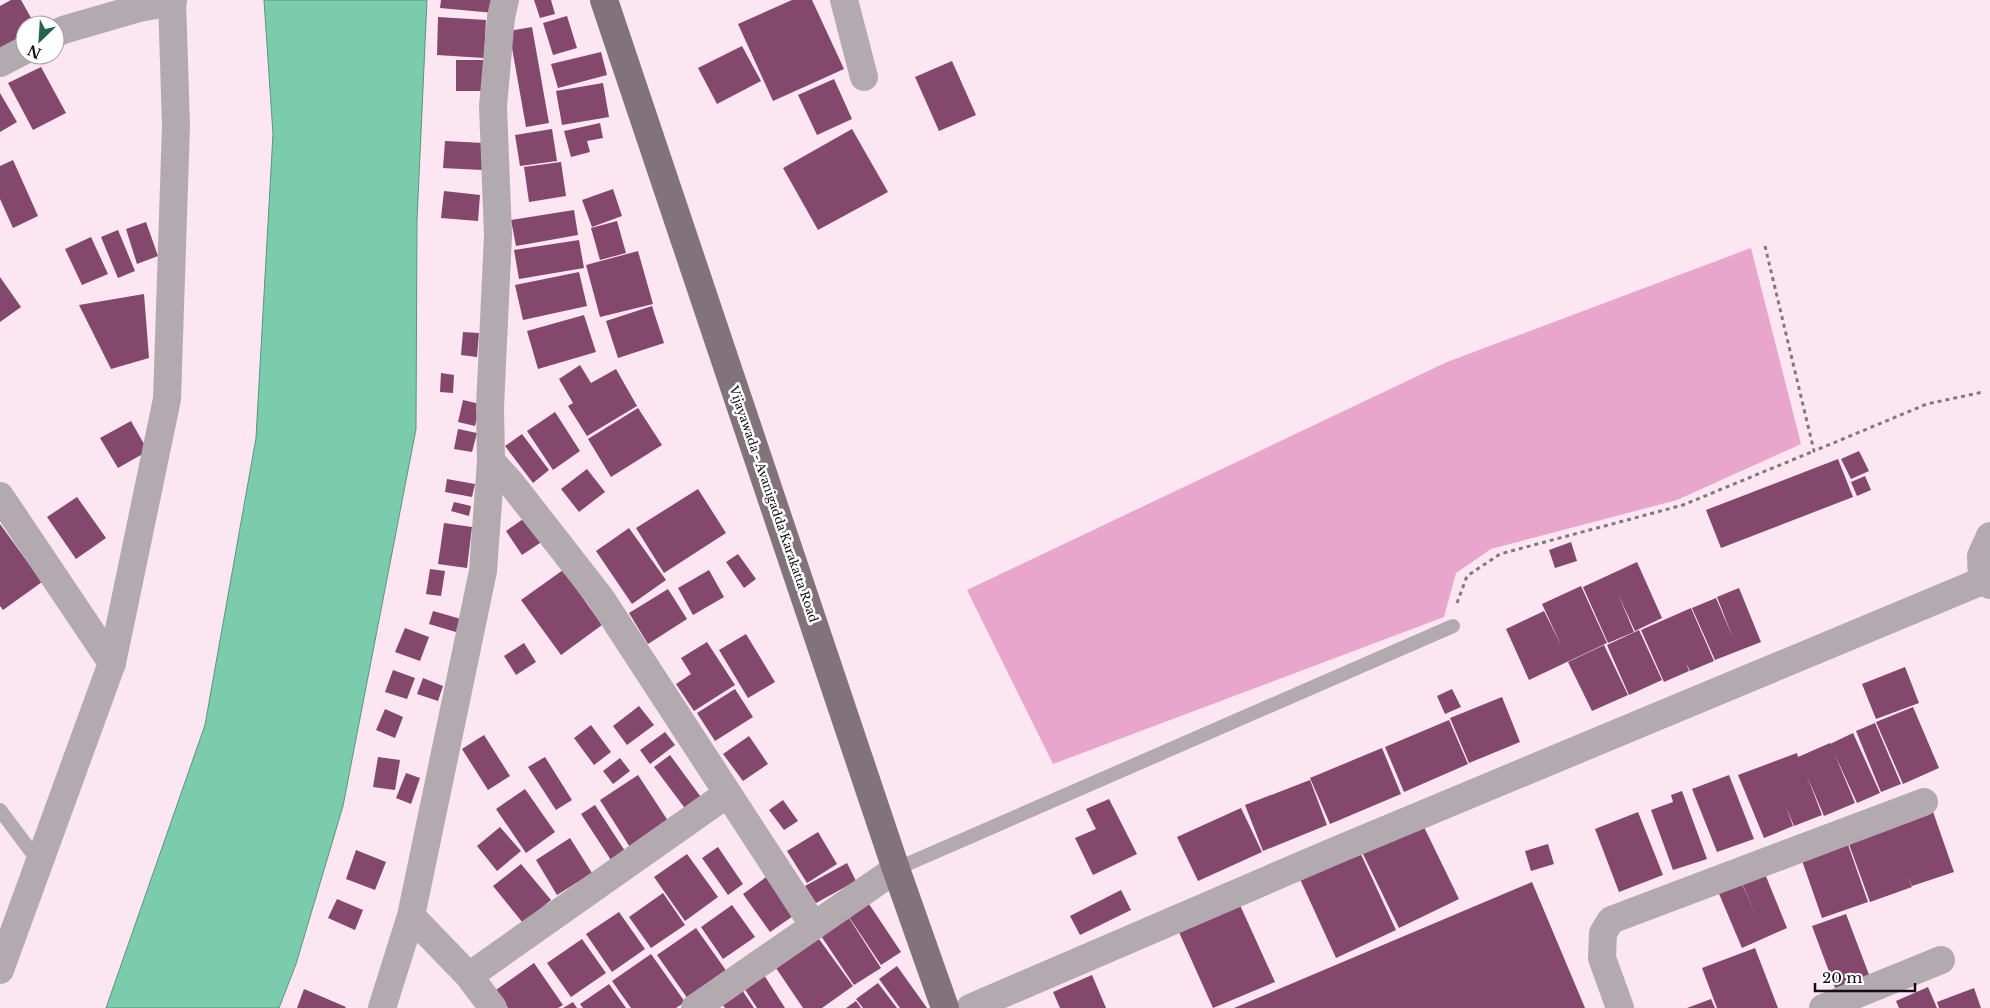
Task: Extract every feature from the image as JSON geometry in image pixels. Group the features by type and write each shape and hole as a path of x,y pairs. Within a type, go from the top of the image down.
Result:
{"main road":[{"name":"Vijayawada - Avanigadda Karakatta Road","path":"604,0 896,869 945,1008"}],"street":[{"path":"382,1008 411,916 483,571 491,461 490,407 498,235 493,106 501,17 506,0"},
{"path":"844,0 864,77"},
{"path":"0,970 112,663 166,400 176,125 172,1 65,29"},
{"path":"0,63 15,55"},
{"path":"491,461 511,482 600,597 814,926"},
{"path":"0,496 112,663"},
{"path":"970,1008 1328,854 1986,583 1981,556 1990,536"},
{"path":"469,976 727,794"},
{"path":"1620,1008 1602,958 1603,933 1611,920 1924,802"},
{"path":"695,1008 896,869"},
{"path":"411,916 469,976 493,1008"},
{"path":"1823,1008 1941,960"}],"lane":[{"path":"896,869 1453,626"},
{"path":"0,810 39,862"}],"path":[{"path":"1765,246 1814,451"},
{"path":"1453,626 1457,602 1467,576 1500,554 1683,506 1927,404 1983,392"}],"shaded area":[{"path":"264,0 427,0 417,220 416,429 343,806 296,964 279,1008 106,1008 205,725 256,438 273,134"},
{"path":"1751,248 1801,444 1677,500 1491,549 1456,573 1444,617 1053,764 967,590 1447,362"}],"building":[{"path":"11,0 21,0 29,15 15,15 15,41 0,49 0,6"},
{"path":"441,0 495,0 494,13 440,8"},
{"path":"534,0 551,0 555,14 540,18"},
{"path":"792,0 812,0 844,69 773,101 738,24"},
{"path":"567,16 577,48 553,55 543,23"},
{"path":"438,17 486,20 484,58 437,55"},
{"path":"532,27 549,123 526,127 509,31"},
{"path":"742,46 761,81 717,104 698,68"},
{"path":"601,52 607,75 558,88 551,64"},
{"path":"456,60 484,60 484,91 456,91"},
{"path":"952,61 976,115 939,131 915,77"},
{"path":"41,67 66,113 33,130 8,83"},
{"path":"834,79 852,119 817,135 798,95"},
{"path":"603,83 609,117 562,125 556,91"},
{"path":"0,93 17,122 0,132"},
{"path":"600,123 603,138 587,141 590,152 571,157 564,131"},
{"path":"552,129 557,161 520,166 515,135"},
{"path":"852,129 888,192 818,230 783,168"},
{"path":"445,141 484,143 482,170 443,168"},
{"path":"13,160 38,216 13,228 0,199 0,166"},
{"path":"561,162 566,196 529,202 524,167"},
{"path":"613,189 622,216 592,227 582,200"},
{"path":"444,191 480,195 478,221 441,218"},
{"path":"574,210 578,235 516,246 511,220"},
{"path":"617,221 626,253 600,260 591,228"},
{"path":"146,222 158,256 137,264 126,229"},
{"path":"118,230 135,271 118,278 101,237"},
{"path":"91,237 108,274 82,285 65,249"},
{"path":"579,240 584,268 519,279 514,250"},
{"path":"638,251 653,304 600,317 586,265"},
{"path":"579,272 587,306 523,320 515,285"},
{"path":"0,277 21,307 0,322"},
{"path":"144,294 149,358 111,369 79,305"},
{"path":"652,306 664,343 618,358 606,321"},
{"path":"584,315 596,352 538,369 527,331"},
{"path":"463,332 479,333 477,357 461,355"},
{"path":"580,365 591,383 616,369 637,406 587,436 568,406 573,403 559,379"},
{"path":"441,373 454,375 453,393 440,392"},
{"path":"463,400 480,404 475,426 458,422"},
{"path":"638,408 662,445 611,477 588,439"},
{"path":"555,412 580,451 553,470 527,431"},
{"path":"131,421 148,451 118,468 100,438"},
{"path":"458,429 477,433 472,452 454,449"},
{"path":"522,434 549,470 533,483 505,446"},
{"path":"1859,451 1869,471 1851,479 1841,459"},
{"path":"1838,459 1853,497 1721,548 1706,510"},
{"path":"587,469 605,492 579,512 561,489"},
{"path":"1865,476 1871,490 1857,496 1851,482"},
{"path":"447,479 475,484 472,497 445,492"},
{"path":"698,489 726,533 664,573 636,528"},
{"path":"77,497 106,538 76,559 47,517"},
{"path":"454,502 471,506 469,516 451,511"},
{"path":"526,517 543,541 522,555 506,531"},
{"path":"444,523 472,527 467,568 438,564"},
{"path":"0,524 42,582 3,610 0,606"},
{"path":"629,528 666,580 632,604 596,551"},
{"path":"1571,542 1577,561 1555,568 1549,550"},
{"path":"738,554 756,579 744,588 726,562"},
{"path":"1637,562 1662,618 1635,631 1618,594 1634,632 1608,643 1583,587"},
{"path":"430,569 445,571 441,596 426,594"},
{"path":"563,570 602,625 561,655 521,600"},
{"path":"709,570 724,597 693,615 678,588"},
{"path":"1581,586 1607,643 1529,680 1506,629 1544,611 1562,647 1542,604"},
{"path":"1739,588 1761,642 1715,660 1692,608 1716,598 1733,638 1717,597"},
{"path":"668,589 687,619 648,644 629,613"},
{"path":"1691,608 1714,661 1690,671 1686,663 1689,671 1664,682 1641,630"},
{"path":"433,611 461,619 456,632 429,624"},
{"path":"405,628 429,637 420,661 395,652"},
{"path":"1639,630 1662,680 1629,695 1607,645"},
{"path":"746,634 775,682 748,698 719,650"},
{"path":"707,642 735,685 694,711 676,684 691,674 681,658"},
{"path":"524,643 536,662 516,675 504,656"},
{"path":"1604,645 1628,695 1592,711 1568,662"},
{"path":"1905,667 1919,703 1876,719 1862,684"},
{"path":"393,670 415,678 407,699 385,692"},
{"path":"423,678 443,686 438,701 417,694"},
{"path":"735,689 753,717 715,741 697,713"},
{"path":"1452,689 1461,707 1445,714 1437,696"},
{"path":"1502,697 1520,742 1469,763 1450,718"},
{"path":"639,706 654,725 627,745 613,726"},
{"path":"1913,707 1939,768 1903,784 1876,722"},
{"path":"385,709 403,717 395,738 376,730"},
{"path":"1449,720 1468,764 1404,792 1385,747"},
{"path":"1875,723 1901,784 1881,792 1856,731"},
{"path":"591,725 611,752 594,765 574,738"},
{"path":"665,732 675,745 650,764 640,750"},
{"path":"1853,733 1880,793 1857,803 1830,744"},
{"path":"484,735 510,776 488,790 462,749"},
{"path":"749,736 768,764 743,781 723,754"},
{"path":"1830,743 1855,803 1824,816 1807,776 1822,815 1794,826 1786,807 1793,826 1764,838 1738,775 1797,753 1798,757"},
{"path":"1382,748 1401,794 1330,824 1310,778"},
{"path":"670,755 703,800 687,811 654,767"},
{"path":"378,757 400,760 395,790 373,787"},
{"path":"545,757 572,800 556,810 528,767"},
{"path":"620,758 630,771 613,784 603,771"},
{"path":"406,773 420,778 411,804 396,798"},
{"path":"638,775 672,827 633,852 600,800"},
{"path":"1729,775 1754,839 1717,852 1692,789"},
{"path":"1310,780 1327,825 1263,851 1245,805"},
{"path":"525,789 555,832 526,853 496,809"},
{"path":"1682,791 1707,859 1673,870 1651,810 1673,802 1671,795"},
{"path":"1109,799 1137,854 1093,875 1075,838 1096,829 1086,809"},
{"path":"783,800 798,821 784,830 769,810"},
{"path":"595,805 625,851 611,860 581,814"},
{"path":"1931,806 1954,872 1912,886 1908,877 1912,887 1870,902 1846,836"},
{"path":"1241,808 1262,852 1198,881 1177,837"},
{"path":"1638,812 1663,875 1619,892 1595,829"},
{"path":"1422,823 1459,899 1399,928 1362,852"},
{"path":"500,827 521,851 497,871 477,846"},
{"path":"818,832 837,864 807,883 787,851"},
{"path":"1845,836 1868,902 1822,918 1799,852"},
{"path":"570,838 592,873 557,895 536,860"},
{"path":"1548,844 1554,864 1531,871 1525,851"},
{"path":"718,847 743,884 728,895 702,858"},
{"path":"356,850 386,862 375,890 346,879"},
{"path":"1359,850 1396,930 1336,958 1299,877"},
{"path":"687,854 718,897 685,921 654,877"},
{"path":"847,863 856,881 816,903 805,886"},
{"path":"521,864 551,900 523,923 493,886"},
{"path":"1763,869 1787,928 1742,948 1717,889 1740,879 1757,918 1740,878"},
{"path":"769,875 796,914 770,932 743,894"},
{"path":"1532,882 1585,1008 1234,1008"},
{"path":"1121,890 1131,910 1080,935 1070,916"},
{"path":"663,893 685,925 651,948 629,917"},
{"path":"337,899 363,910 355,930 328,918"},
{"path":"1239,903 1275,982 1213,1008 1178,930"},
{"path":"869,904 901,952 881,965 849,917"},
{"path":"732,905 755,937 723,959 701,927"},
{"path":"619,912 645,949 612,972 586,934"},
{"path":"1846,914 1871,980 1837,993 1812,926"},
{"path":"849,918 881,968 854,985 821,936"},
{"path":"696,928 732,979 693,1006 657,955"},
{"path":"582,939 606,973 571,997 547,963"},
{"path":"819,939 853,986 822,1008 803,1008 776,968"},
{"path":"1755,948 1778,1008 1717,1008 1702,968"},
{"path":"651,954 685,1002 676,1008 631,1008 612,981"},
{"path":"534,963 563,1005 558,1008 508,1008 496,990"},
{"path":"897,966 927,1008 900,1008 879,979"},
{"path":"764,975 785,1008 757,1008 744,988"},
{"path":"1092,975 1106,1008 1060,1008 1053,992"},
{"path":"878,983 897,1008 863,1008 856,999"},
{"path":"609,984 626,1008 583,1008 580,1004"},
{"path":"1928,987 1937,1008 1899,1008 1896,1001"},
{"path":"1974,988 1981,1008 1939,1008 1937,1002"},
{"path":"304,989 346,1007 297,1008"},
{"path":"742,990 754,1008 725,1008 722,1004"},
{"path":"1711,999 1715,1008 1687,1008"},
{"path":"856,1001 861,1008 846,1008"},
{"path":"573,1002 577,1008 563,1008"}]}
